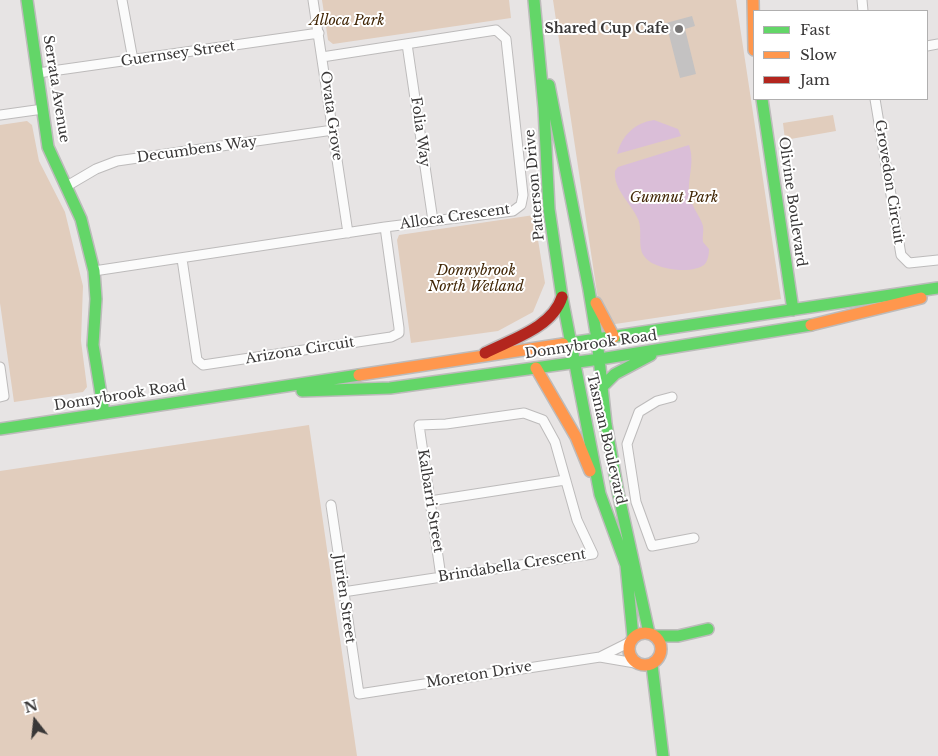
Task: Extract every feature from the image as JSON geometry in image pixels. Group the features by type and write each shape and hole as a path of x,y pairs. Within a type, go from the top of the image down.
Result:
{"street":[{"name":"Serrata Avenue","path":"27,0 48,147 67,186 80,219 94,271 96,300 93,345 104,413"},
{"path":"122,0 133,60"},
{"name":"Ovata Grove","path":"313,0 348,233"},
{"name":"Patterson Drive","path":"534,0 549,209 570,344"},
{"path":"753,0 753,42"},
{"name":"Patterson Drive","path":"537,24 597,339"},
{"name":"Alloca Crescent","path":"94,271 385,227 512,211 521,206 523,195 506,38 496,30 322,56"},
{"name":"Guernsey Street","path":"38,73 318,33"},
{"name":"Folia Way","path":"408,44 433,221"},
{"name":"Olivine Boulevard","path":"762,100 793,310"},
{"name":"Grovedon Circuit","path":"875,100 901,256 909,263 938,260"},
{"path":"0,115 43,109"},
{"name":"Decumbens Way","path":"67,186 96,169 117,161 332,130"},
{"name":"Arizona Circuit","path":"182,259 197,360 203,365 391,337 399,333 399,328 385,227"},
{"name":"Donnybrook Road","path":"0,429 938,288"},
{"path":"589,290 614,337"},
{"name":"Donnybrook Road","path":"244,392 390,388 574,363 805,326 938,294"},
{"path":"474,358 544,323 558,309 562,297"},
{"name":"Tasman Boulevard","path":"597,339 606,424 618,492 652,635"},
{"name":"Tasman Boulevard","path":"570,344 600,494 626,565 632,610 631,640"},
{"path":"602,387 615,374 642,359 668,348"},
{"path":"0,367 4,396 0,397"},
{"path":"536,368 576,437 600,494"},
{"path":"672,397 657,401 639,412 627,444 636,502 652,546 694,538"},
{"name":"Brindabella Crescent","path":"343,592 593,554 577,520 555,442 543,420 524,413 446,424 419,425"},
{"name":"Kalbarri Street","path":"419,425 441,577"},
{"path":"430,501 565,480"},
{"name":"Jurien Street","path":"331,505 359,694"},
{"path":"652,635 659,640 660,657 652,665 646,666 635,663 629,654 631,640 642,633 678,636 708,629"},
{"path":"661,651 678,636"},
{"name":"Moreton Drive","path":"600,657 631,640"},
{"name":"Moreton Drive","path":"359,694 600,657 635,663"},
{"path":"652,665 663,756"}],"green space":[{"name":"Alloca Park","path":"322,0 509,0 511,18 333,44 328,40"},
{"name":"Gumnut Park","path":"553,0 736,0 781,299 602,326"},
{"path":"833,115 836,131 785,140 783,123"},
{"path":"27,121 32,125 39,161 65,212 83,286 81,341 87,387 83,392 14,402 0,303 0,125"},
{"name":"Donnybrook North Wetland","path":"534,215 545,283 533,312 498,331 411,343 397,240 399,235"},
{"path":"309,425 357,756 0,756 0,471"}],"shaded area":[{"path":"654,120 678,129 681,136 617,154 619,147 630,131 640,124"},
{"path":"689,145 691,163 689,193 703,226 703,242 709,249 708,259 705,264 692,269 664,268 649,261 644,256 641,248 638,219 617,184 615,171 618,167"}],"building":[{"path":"692,16 695,26 685,29 696,74 680,78 666,23"}],"traffic: fast":[{"path":"27,0 48,147 81,219 94,271 96,299 93,345 104,413"},
{"path":"534,0 544,108 549,209 562,297 600,494 626,565 633,637"},
{"path":"549,85 589,290 597,339 606,424 618,492 649,633"},
{"path":"762,100 793,310"},
{"path":"563,344 938,288"},
{"path":"302,391 390,388 600,359 811,325"},
{"path":"602,387 615,374 651,355"},
{"path":"0,429 359,375"},
{"path":"655,636 678,636 708,629"},
{"path":"652,665 663,756"}],"traffic: slow":[{"path":"753,0 753,10"},
{"path":"811,325 921,298"},
{"path":"596,303 614,337"},
{"path":"359,375 563,344"},
{"path":"536,368 576,437 590,471"},
{"path":"645,633 657,637 661,649 657,661 645,665 633,661 629,649 633,637 645,633"}],"traffic: jam":[{"path":"485,353 540,325 550,317 562,297"}],"place":[{"name":"Shared Cup Cafe","path":"679,29"}]}
